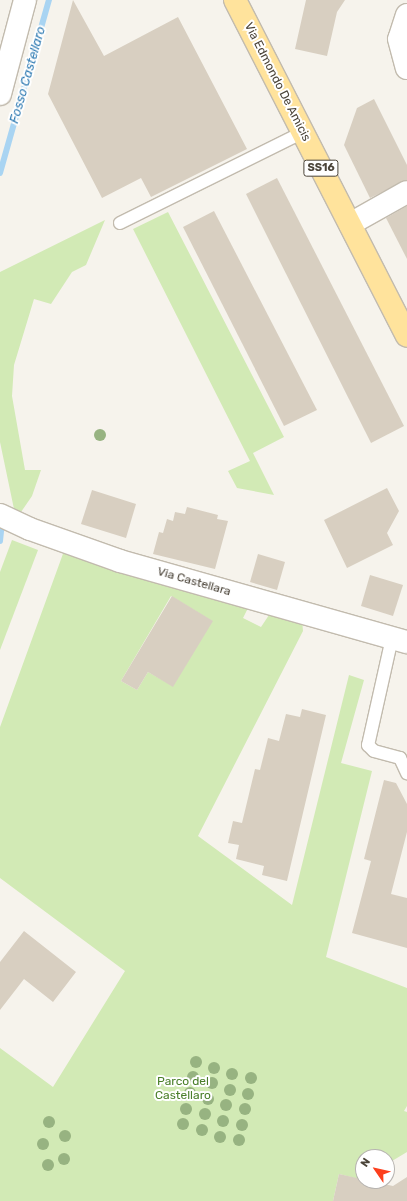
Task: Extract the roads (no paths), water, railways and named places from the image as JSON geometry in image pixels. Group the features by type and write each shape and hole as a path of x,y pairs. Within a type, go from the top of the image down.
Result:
{"main road":[{"name":"Via Edmondo De Amicis","path":"235,0 407,336"}],"street":[{"path":"0,94 25,0"},
{"path":"407,15 399,39 407,68"},
{"path":"350,224 407,192"},
{"name":"Via Castellara","path":"9,519 120,561 400,640"}],"lane":[{"path":"120,223 303,132"},
{"name":"Via Castellara","path":"400,640 368,745 374,751 400,758 407,773"}],"waterway":[{"name":"Fosso Castellaro","path":"0,173 49,0"},
{"name":"Fosso Castellaro","path":"0,541 2,521"}],"park label":[{"name":"Parco del Castellaro","path":"183,1089"}]}
